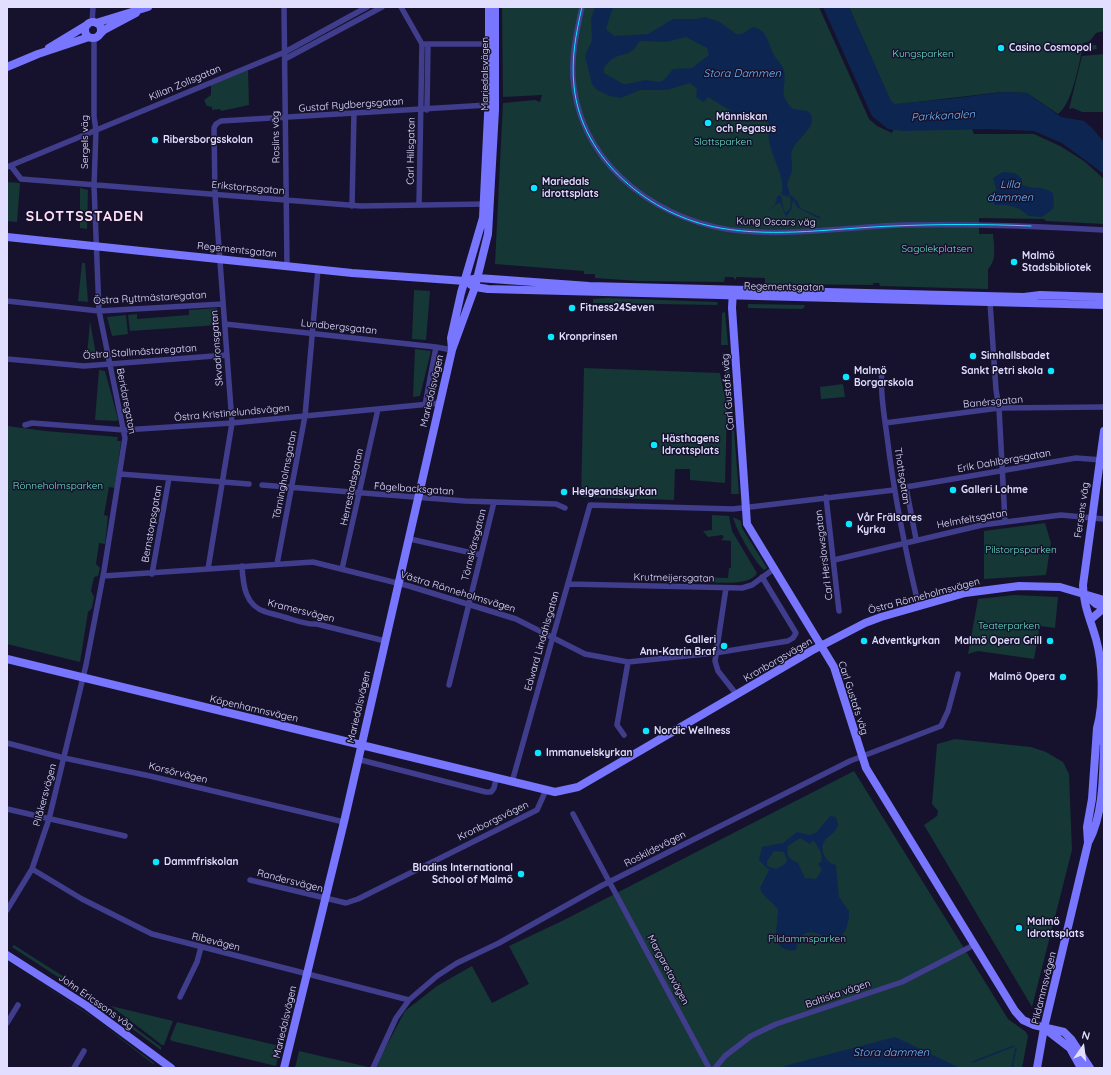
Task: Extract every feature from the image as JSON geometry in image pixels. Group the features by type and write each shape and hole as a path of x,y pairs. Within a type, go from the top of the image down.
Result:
{"main road":[{"path":"38,54 92,24 104,22 121,14 148,7"},
{"name":"Mariedalsvägen","path":"452,350 451,338 465,281 487,204 495,110 489,7"},
{"name":"Mariedalsvägen","path":"284,1068 344,822 410,539 452,350 478,278 488,234 488,105 495,7"},
{"path":"7,67 38,54 94,37 139,10"},
{"path":"92,24 100,30 94,37"},
{"path":"92,24 85,30 94,37"},
{"name":"Regementsgatan","path":"7,237 318,269 465,281 478,278 588,286 732,293 1104,305"},
{"name":"Regementsgatan","path":"465,281 475,287 732,293 1024,297 1040,295 1104,297"},
{"name":"Carl Gustafs väg","path":"732,293 745,507 746,519 749,527 823,646 834,667 866,768 1015,1011 1023,1020 1044,1028 1064,1032 1071,1039 1090,1068"},
{"name":"Fersens väg","path":"1083,593 1092,516 1102,460 1104,431"},
{"name":"Östra Rönneholmsvägen","path":"823,646 865,623 964,593 1019,586 1060,587 1104,600"},
{"name":"Östra Rönneholmsvägen","path":"1083,593 1096,604 1104,608"},
{"name":"Pildammsvägen","path":"1083,593 1100,661 1100,718 1097,728 1098,814"},
{"path":"1090,620 1104,608"},
{"name":"Kronborgsvägen","path":"546,790 562,791 578,787 823,646"},
{"name":"Köpenhamnsvägen","path":"7,659 546,790"},
{"name":"Pildammsvägen","path":"1100,718 1103,727 1104,745"},
{"name":"Pildammsvägen","path":"1037,1068 1044,1028 1088,843 1098,814 1104,748"},
{"name":"John Ericssons väg","path":"7,955 87,1006 171,1068"},
{"name":"Carl Gustafs väg","path":"1044,1028 1065,1043 1082,1068"}],"street":[{"path":"92,24 93,7"},
{"name":"Roslins väg","path":"284,7 287,266"},
{"name":"Kilian Zollsgatan","path":"9,167 285,52 367,7"},
{"path":"285,59 382,7"},
{"path":"400,7 425,44 492,44"},
{"name":"Kung Oscars väg","path":"582,7 573,62 575,93 584,123 598,150 617,174 651,201 679,216 717,228 752,232 812,232 894,226 980,224 1104,230"},
{"name":"Sergels väg","path":"94,37 94,116 96,130 94,186 96,246"},
{"name":"Carl Hillsgatan","path":"425,44 427,110"},
{"name":"Carl Hillsgatan","path":"420,205 420,110 425,44"},
{"name":"Gustaf Rydbergsgatan","path":"216,124 221,121 427,110 488,105"},
{"path":"352,206 354,113"},
{"name":"Skvadronsgatan","path":"208,569 232,423 215,194 214,128 216,124"},
{"name":"Erikstorpsgatan","path":"9,167 21,179 352,206 487,204"},
{"name":"Beridaregatan","path":"83,678 103,576 125,438 99,311 96,246"},
{"name":"Tärningholmsgatan","path":"277,564 305,416 311,333 318,269"},
{"name":"Östra Ryttmästaregatan","path":"7,301 99,311 223,304"},
{"path":"990,302 996,390 1000,408 1005,522"},
{"name":"Lundbergsgatan","path":"225,324 452,350"},
{"path":"425,404 436,347"},
{"name":"Östra Stallmästaregatan","path":"7,359 84,366 227,355"},
{"name":"Thottsgatan","path":"882,369 885,423 894,490 904,543 919,607"},
{"name":"Östra Kristinelundsvägen","path":"25,425 32,423 124,430 232,423 440,403"},
{"name":"Banérsgatan","path":"885,423 1000,408 1104,407"},
{"name":"Herrestadsgatan","path":"342,569 378,409"},
{"name":"Erik Dahlbergsgatan","path":"906,487 1003,469 1083,457 1102,460"},
{"path":"120,474 249,484"},
{"name":"Bernstorpsgatan","path":"152,574 169,478"},
{"name":"Fågelbacksgatan","path":"262,485 418,498 556,504 565,508"},
{"name":"Thottsgatan","path":"906,487 916,539"},
{"path":"745,507 894,490"},
{"name":"Carl Herslowsgatan","path":"826,497 839,611"},
{"name":"Törnskärsgatan","path":"449,685 494,502"},
{"name":"Edward Lindahlsgatan","path":"512,782 590,505 726,509 745,507"},
{"name":"Helmfeltsgatan","path":"834,560 982,524 1061,515 1092,516 1104,519"},
{"path":"410,539 481,555"},
{"name":"Västra Rönneholmsvägen","path":"103,576 152,574 242,566 313,562 399,584 524,622 585,654 628,662 715,653 788,641 793,638 796,633 762,577"},
{"name":"Kramersvägen","path":"242,566 244,589 255,607 260,610 291,619 319,624 385,641"},
{"name":"Krutmeijersgatan","path":"568,584 742,588 775,568"},
{"path":"726,588 715,661 718,671 737,695"},
{"path":"624,735 618,725 628,662"},
{"name":"Roskildevägen","path":"373,1068 396,1018 409,1000 437,976 457,963 499,943 611,881 862,756 940,726 948,711 958,674"},
{"name":"Pilåkersvägen","path":"7,910 32,869 49,819 83,678"},
{"name":"Korsörvägen","path":"7,743 64,758 150,776 344,822"},
{"path":"358,759 486,792 491,792 494,788 496,779"},
{"name":"Kronborgsvägen","path":"325,899 346,903 367,895 537,810 546,790"},
{"path":"7,809 125,836"},
{"name":"Margaretavägen","path":"573,814 611,881 709,1068"},
{"name":"Ribevägen","path":"32,869 82,899 152,934 409,1000"},
{"name":"Randersvägen","path":"250,880 325,899"},
{"name":"Baltiska vägen","path":"715,1068 725,1056 751,1036 776,1024 902,982 974,945"},
{"path":"180,997 197,962 201,947"},
{"path":"7,1023 18,1005"},
{"path":"74,1068 84,1051"}],"green space":[{"name":"Slottsparken","path":"502,7 819,7 869,119 877,126 892,133 893,130 972,129 974,134 1034,134 1060,146 1084,161 1104,179 1104,224 1046,221 1044,219 979,218 979,234 993,234 994,257 993,262 988,269 988,289 880,286 879,283 873,283 873,285 765,284 765,278 736,277 736,280 733,277 725,277 724,282 639,281 595,278 595,274 584,274 584,271 495,264 503,103 535,100 540,102 542,95 503,97"},
{"name":"Kungsparken","path":"849,7 1104,7 1104,31 1096,33 1089,42 1083,43 1083,46 1096,45 1097,49 1082,51 1071,94 1063,109 1058,114 1027,93 1002,92 894,104 890,100"},
{"path":"1104,54 1104,112 1082,112 1073,108 1069,109 1082,56"},
{"path":"248,70 249,105 221,111 220,109 212,110 212,107 207,106 204,100 211,95 211,85"},
{"path":"7,182 20,183 17,222 7,221"},
{"path":"80,188 88,190 87,229 80,228"},
{"path":"82,263 85,263 88,302 78,301"},
{"path":"414,290 430,291 426,340 412,339"},
{"path":"608,298 718,303 717,305 593,303 593,299"},
{"path":"748,304 804,305 805,307 802,309 748,308"},
{"path":"217,308 218,325 130,331 128,315 137,314 137,319 189,315 189,310"},
{"path":"725,312 728,345 721,345 722,313"},
{"path":"126,315 128,334 112,336 107,317"},
{"path":"90,321 96,355 87,356"},
{"path":"415,349 431,351 420,396 413,397"},
{"path":"722,353 728,354 739,494 731,494 732,422"},
{"name":"Hästhagens Idrottsplats","path":"584,368 720,373 727,407 725,483 690,480 690,469 675,469 674,500 581,497"},
{"path":"99,370 105,371 118,419 117,421 95,420"},
{"path":"843,384 845,397 821,399 820,387"},
{"name":"Rönneholmsparken","path":"7,426 45,431 118,437 117,441 121,441 115,488 109,487 104,515 108,516 105,544 99,543 96,564 100,568 98,576 94,577 91,591 94,597 92,608 88,612 80,662 7,644"},
{"path":"712,515 729,516 732,531 757,573 753,577 747,580 730,583 698,582 698,577 728,578 729,568 731,568 731,541 721,540 724,537 722,535 708,537 703,531 712,530"},
{"path":"733,517 741,521 742,528 767,568 764,570 755,560 746,545"},
{"name":"Pilstorpsparken","path":"1045,523 1051,543 1046,575 984,579 984,531"},
{"name":"Teaterparken","path":"1014,595 1058,597 1055,628 1040,626 1034,659 978,651 968,654 978,599"},
{"name":"Malmö Idrottsplats","path":"955,739 1031,747 1046,752 1063,762 1069,774 1072,850 1032,1007 924,825 937,816 938,811 932,804 937,744"},
{"name":"Pildammsparken","path":"854,771 1008,1019 1026,1032 1028,1036 1022,1068 377,1068 377,1064 405,1011 437,986 472,966 492,1003 529,984 509,946 562,921"},
{"path":"14,945 72,982 70,985 12,947"},
{"path":"13,965 88,1014 154,1063 153,1064 96,1020"},
{"path":"97,1000 161,1047 161,1050 96,1002"},
{"path":"111,1006 173,1021 164,1045 162,1045"},
{"path":"177,1022 280,1046 276,1066 172,1041 170,1039"},
{"path":"299,1051 368,1067 368,1068 295,1068"}],"water":[{"name":"Stora Dammen","path":"595,7 613,7 606,29 614,36 648,34 673,19 696,19 705,17 720,22 736,34 742,34 753,27 762,31 774,55 783,68 785,78 785,99 793,109 808,111 812,121 810,127 794,146 792,151 792,171 787,184 790,194 788,197 781,194 783,189 781,175 769,140 770,124 765,121 760,119 738,119 728,116 731,111 708,97 704,102 696,97 697,89 690,83 667,90 640,90 621,98 610,96 597,90 592,84 585,56 592,40 591,19","holes":["686,37 707,48 709,55 692,68 673,69 664,80 659,82 645,80 623,84 604,73 604,68 612,59 630,52 640,41 666,42"]},
{"name":"Parkkanalen","path":"823,7 849,7 890,99 894,104 1003,92 1027,93 1061,117 1084,121 1092,128 1104,142 1104,174 1062,143 1034,131 989,129 902,131 888,129 872,116"},
{"name":"Lilla dammen","path":"1003,172 1015,173 1022,179 1021,184 1048,190 1053,193 1054,208 1042,217 1029,216 1018,208 1006,205 994,205 996,189 993,178"},
{"path":"780,195 784,211 786,213 790,208 791,200 789,197 791,195 798,202 800,208 820,217 820,219 798,208 793,200 791,210 786,217 780,202 763,214 775,205 777,197"},
{"path":"830,816 836,817 838,824 837,827 835,831 826,839 823,851 826,858 832,864 836,865 839,897 849,911 849,918 846,929 841,937 829,941 818,934 808,932 800,937 796,950 787,950 781,947 776,937 778,910 763,894 760,888 769,870 759,860 762,847 783,843 797,832 810,835 817,832","holes":["800,838 810,844 812,841 815,842 821,853 822,861 818,864 822,870 816,879 805,878 798,863 792,860 788,855 788,846","774,851 784,852 787,860 785,864 776,869 767,866 767,861"]},
{"name":"Stora dammen","path":"895,1037 960,1068 780,1068 788,1065"}],"waterway":[{"path":"973,1062 1014,1046"},
{"path":"1012,1068 1016,1048"}],"tram line":[{"path":"582,7 576,36 573,66 574,86 579,113 590,137 605,160 623,180 645,197 669,211 694,221 720,228 763,232 806,232 872,227 928,225 1031,226"}],"place":[{"name":"Casino Cosmopol","path":"1001,48"},
{"name":"Människan och Pegasus","path":"708,123"},
{"name":"Ribersborgsskolan","path":"155,140"},
{"name":"Mariedals idrottsplats","path":"534,188"},
{"name":"Malmö Stadsbibliotek","path":"1014,262"},
{"name":"Fitness24Seven","path":"572,308"},
{"name":"Kronprinsen","path":"551,337"},
{"name":"Simhallsbadet","path":"973,356"},
{"name":"Sankt Petri skola","path":"1051,371"},
{"name":"Malmö Borgarskola","path":"846,377"},
{"name":"Hästhagens Idrottsplats","path":"654,445"},
{"name":"Galleri Lohme","path":"953,490"},
{"name":"Helgeandskyrkan","path":"564,492"},
{"name":"Vår Frälsares Kyrka","path":"849,524"},
{"name":"Adventkyrkan","path":"864,641"},
{"name":"Malmö Opera Grill","path":"1050,641"},
{"name":"Galleri Ann-Katrin Braf","path":"724,646"},
{"name":"Malmö Opera","path":"1063,677"},
{"name":"Nordic Wellness","path":"646,731"},
{"name":"Immanuelskyrkan","path":"538,753"},
{"name":"Dammfriskolan","path":"156,862"},
{"name":"Bladins International School of Malmö","path":"521,874"},
{"name":"Malmö Idrottsplats","path":"1019,928"}],"district":[{"name":"SLOTTSSTADEN","path":"85,217"}],"park label":[{"name":"Sagolekplatsen","path":"937,249"}]}
